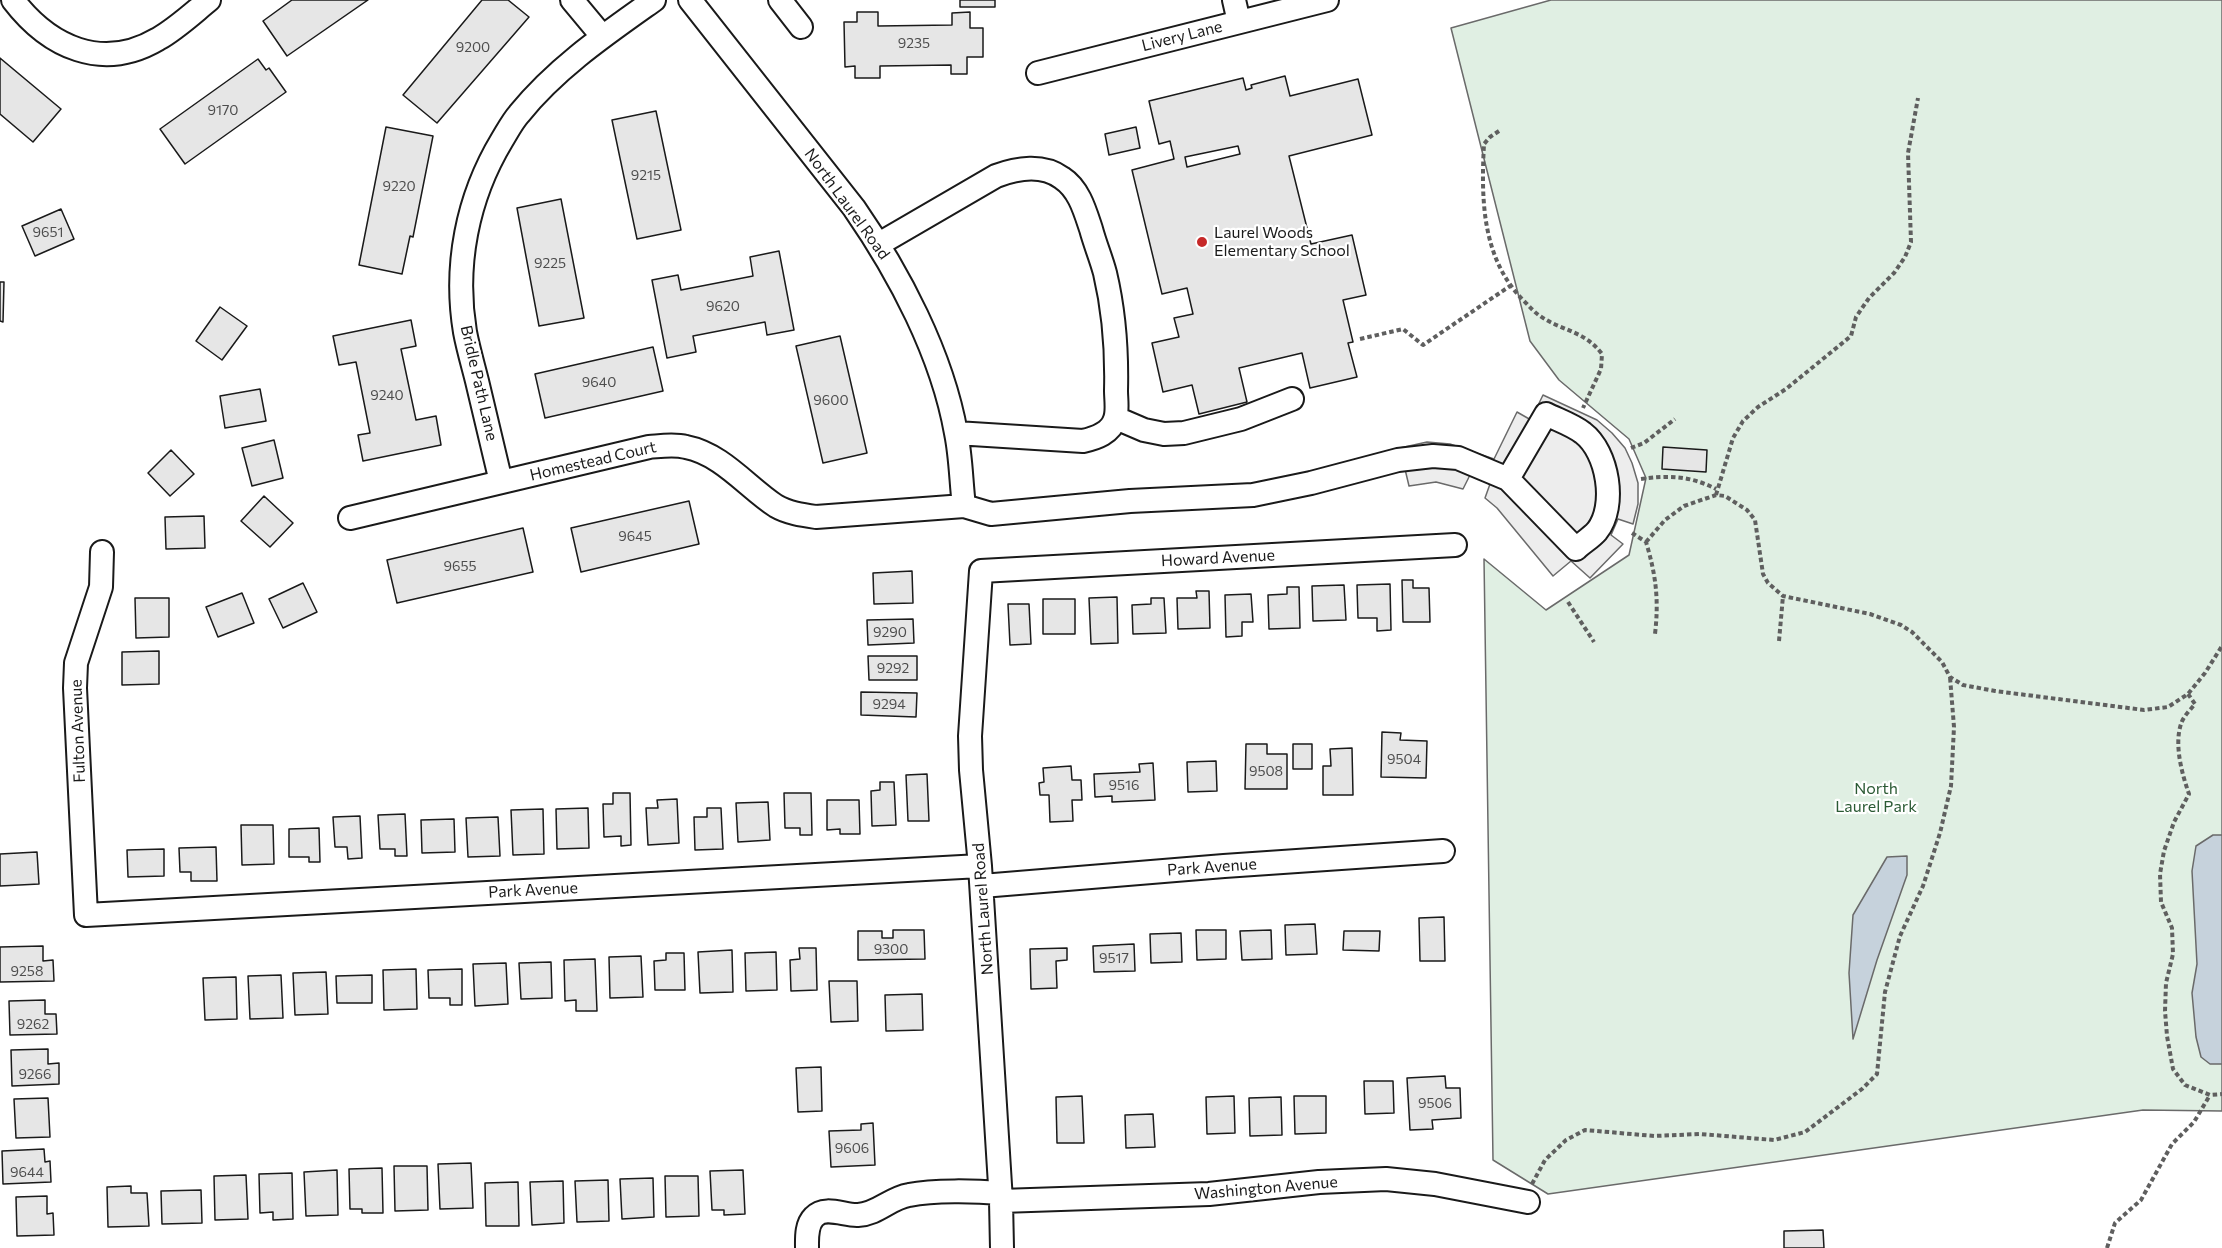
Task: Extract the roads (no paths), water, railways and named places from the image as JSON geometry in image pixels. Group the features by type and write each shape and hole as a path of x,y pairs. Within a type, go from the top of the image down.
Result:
{"street":[{"path":"13,0 28,20 62,44 113,55 137,50 159,39 209,0"},
{"path":"572,0 602,36"},
{"name":"Bridle Path Lane","path":"501,482 465,332 461,279 464,243 479,185 518,115 541,89 602,36 654,0"},
{"name":"North Laurel Road","path":"690,0 846,199 879,244 907,294 931,351 948,400 956,433 964,506"},
{"path":"780,0 801,27"},
{"path":"1234,0 1239,22"},
{"name":"Livery Lane","path":"1038,73 1327,0"},
{"path":"879,244 996,176 1014,169 1049,172 1062,178 1075,190 1087,217 1105,273 1113,320 1117,368 1116,418 1107,431 1097,438 1083,441 956,433"},
{"path":"1116,418 1144,430 1164,434 1184,433 1241,419 1292,399"},
{"path":"1546,414 1583,433 1598,449 1608,480 1608,507 1598,530 1576,549 1508,479 1546,414"},
{"name":"Homestead Court","path":"350,518 649,447 671,445 689,447 710,456 777,507 795,514 816,517 964,506 992,514 1130,501 1252,495 1311,483 1409,458 1433,456 1458,458 1508,479"},
{"name":"Howard Avenue","path":"981,571 1455,545"},
{"name":"Fulton Avenue","path":"86,915 75,688 76,663 96,609 101,587 102,552"},
{"name":"North Laurel Road","path":"981,571 970,736 971,770 981,876 1001,1197 1002,1248"},
{"name":"Park Avenue","path":"86,915 1224,866 1443,851"},
{"name":"Washington Avenue","path":"807,1248 807,1230 814,1217 823,1212 858,1215 879,1211 889,1203 908,1195 978,1191 1001,1197 1209,1194 1318,1182 1386,1179 1435,1184 1528,1202"}],"place":[{"name":"Laurel Woods Elementary School","path":"1202,242"}],"park label":[{"name":"North Laurel Park","path":"1876,798"}]}
